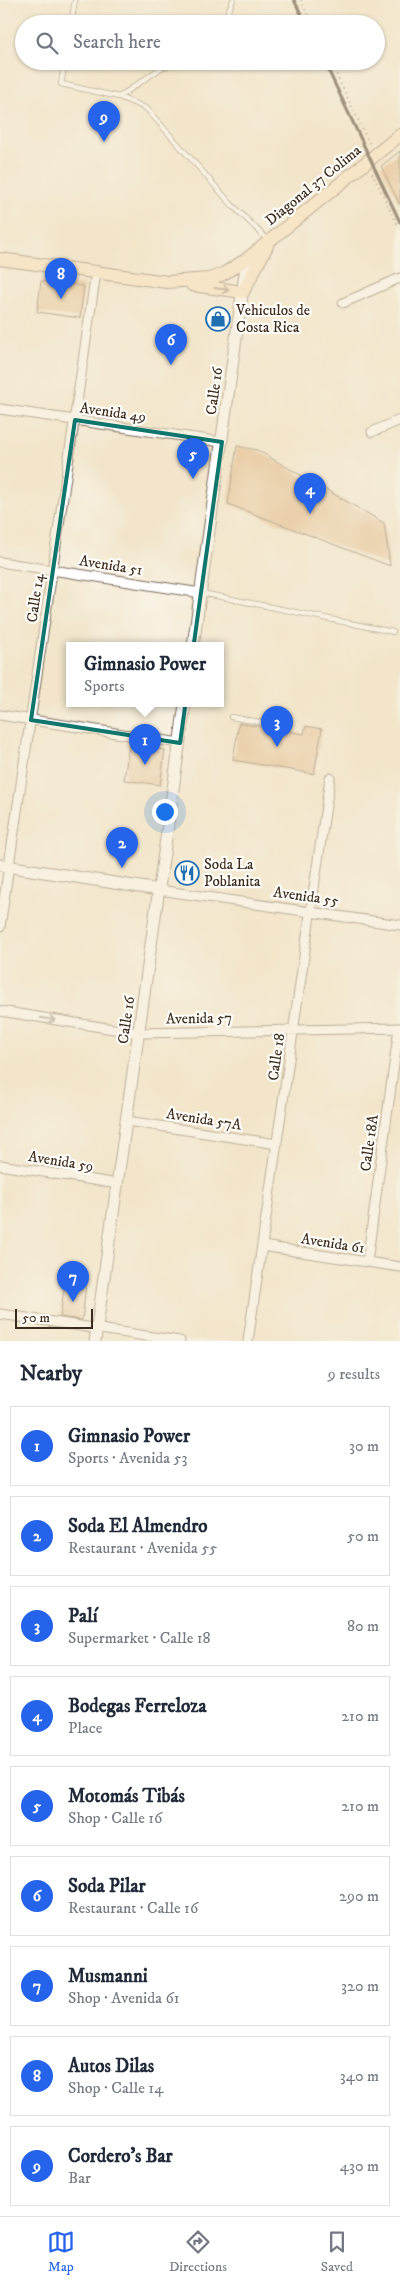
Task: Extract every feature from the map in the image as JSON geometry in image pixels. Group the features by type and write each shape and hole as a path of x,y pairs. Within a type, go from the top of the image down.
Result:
{"main road":[{"name":"Diagonal 37 Colima","path":"167,282 209,279 224,274 270,241 400,135"},
{"path":"0,259 242,292 270,241"}],"street":[{"name":"Calle 16","path":"194,642 247,259"},
{"name":"Calle 14","path":"0,927 4,865 30,720 96,272"},
{"path":"343,303 400,278"},
{"name":"Avenida 49","path":"0,409 222,442"},
{"path":"372,432 400,420"},
{"name":"Avenida 51","path":"0,562 201,593"},
{"name":"Calle 16","path":"95,1341 185,707"},
{"path":"0,715 180,743"},
{"name":"Calle 18","path":"248,1341 330,778"},
{"name":"Avenida 55","path":"4,865 400,925"},
{"name":"Avenida 57","path":"0,1011 139,1033 400,1028"},
{"name":"Calle 18A","path":"367,1262 400,1028"},
{"name":"Avenida 57A","path":"127,1121 277,1144"},
{"name":"Avenida 59","path":"0,1165 118,1184"},
{"name":"Avenida 61","path":"262,1246 400,1268"},
{"path":"0,1314 180,1341"}],"lane":[{"path":"72,15 75,0"},
{"path":"227,15 233,0"},
{"path":"63,70 61,84 119,97 146,108 232,205 270,241"},
{"path":"119,97 158,70"},
{"name":"Avenida 51","path":"201,593 394,632"},
{"path":"231,717 282,726"}],"path":[{"path":"300,0 308,15"},
{"path":"334,70 372,150 370,159 400,230"}],"highlighted area":[{"path":"75,420 222,442 180,743 31,720"}],"building":[{"path":"400,151 400,205 381,166"},
{"path":"41,281 84,286 80,318 37,312"},
{"path":"237,446 257,450 384,523 390,566 228,504"},
{"path":"239,723 304,734 306,726 322,729 314,774 233,760"},
{"path":"129,744 165,750 160,785 124,780"},
{"path":"65,1282 86,1285 82,1320 60,1317"}],"railway":[{"path":"294,0 302,15"},
{"path":"328,70 400,222"}],"place":[{"name":"Cordero's Bar","path":"104,142"},
{"name":"Autos Dilas","path":"61,299"},
{"name":"Vehiculos de Costa Rica","path":"218,319"},
{"name":"Soda Pilar","path":"171,365"},
{"name":"Motomás Tibás","path":"193,479"},
{"name":"Bodegas Ferreloza","path":"310,514"},
{"name":"Palí","path":"277,747"},
{"name":"Gimnasio Power","path":"145,765"},
{"name":"Soda El Almendro","path":"122,868"},
{"name":"Soda La Poblanita","path":"187,873"},
{"name":"Musmanni","path":"73,1302"}]}
